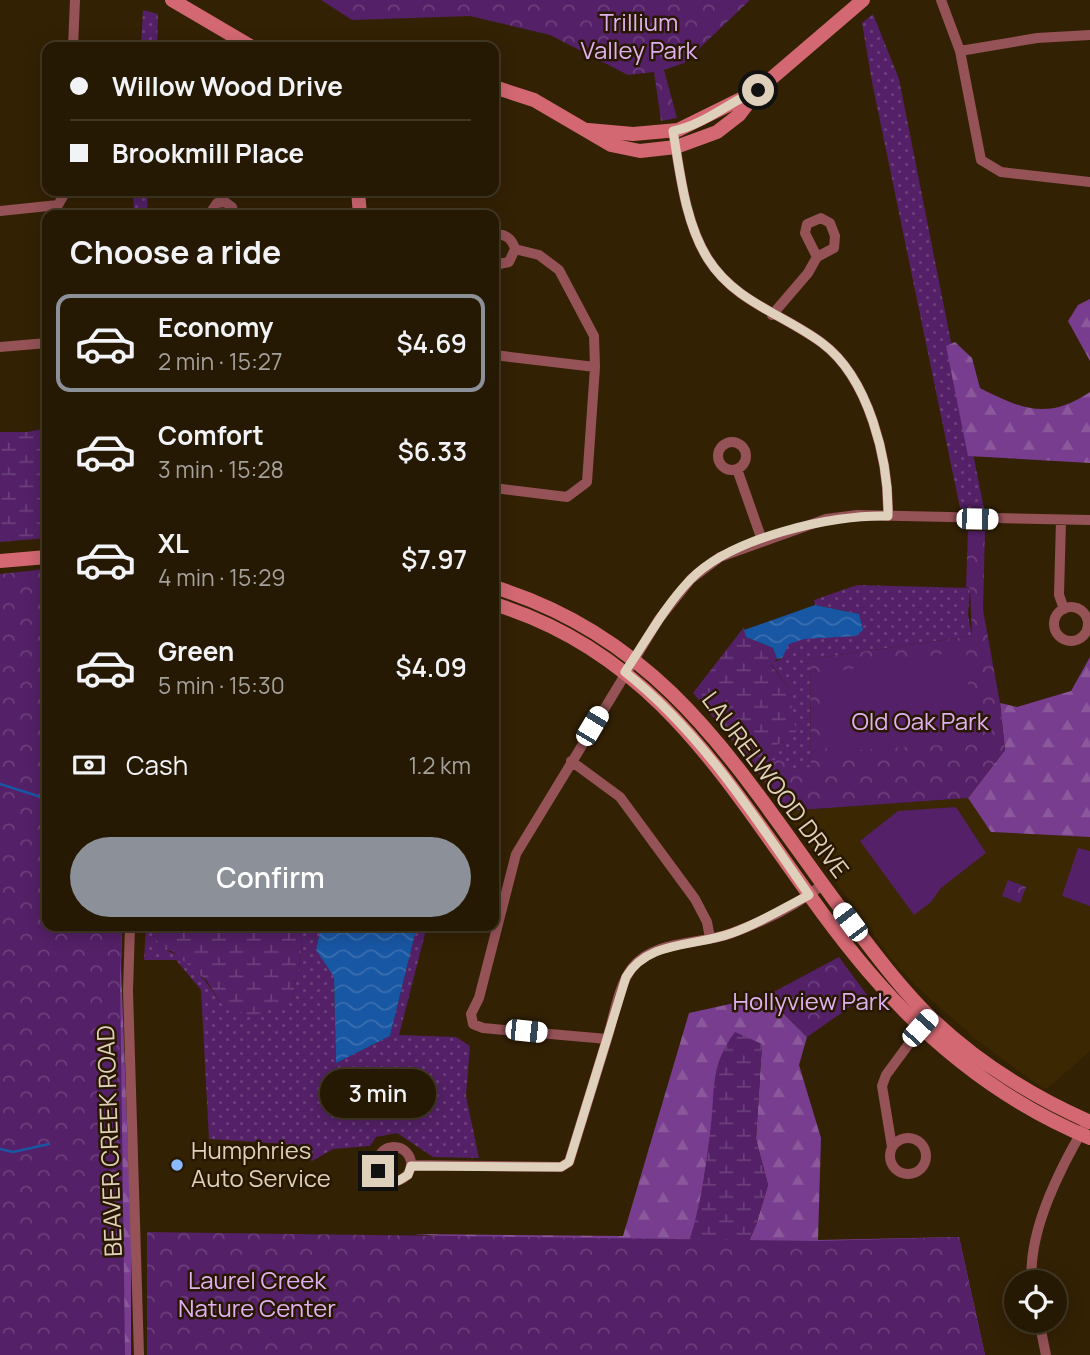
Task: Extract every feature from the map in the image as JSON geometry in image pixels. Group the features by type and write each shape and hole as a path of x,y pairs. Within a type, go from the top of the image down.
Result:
{"street":[{"path":"73,42 75,0"},
{"path":"172,0 243,42"},
{"path":"499,89 534,100 611,145 630,149 676,147 717,132 739,115 758,90 863,0"},
{"path":"941,0 960,51 981,160 1001,172 1090,181"},
{"path":"960,51 1037,38 1090,35"},
{"path":"587,130 633,134 673,131 703,121 739,98 758,90"},
{"path":"673,131 695,236 708,260 746,299 821,342 845,366 866,398 874,424 889,501 888,516"},
{"path":"0,211 58,205 63,196"},
{"path":"212,210 217,203 225,202 233,210"},
{"path":"499,236 511,239 515,249 509,262 499,264"},
{"path":"499,489 567,497 587,482 595,367 594,336 559,270 539,254 515,249"},
{"path":"772,315 808,273 817,257"},
{"path":"0,347 42,343"},
{"path":"499,356 595,367"},
{"path":"737,469 762,540"},
{"path":"499,921 516,855 625,672 659,619 691,579 720,557 826,519 857,515 1090,520"},
{"path":"1061,520 1059,595 1064,609"},
{"path":"0,561 42,557"},
{"name":"LAURELWOOD DRIVE","path":"499,589 558,612 634,658 698,717 925,1023 1019,1084 1089,1121"},
{"name":"LAURELWOOD DRIVE","path":"499,606 558,629 625,672 652,693 701,745 809,895 867,970 1000,1091 1085,1136"},
{"path":"571,761 620,797 695,899 707,922 710,938"},
{"path":"411,1166 561,1167 569,1162 626,977 633,966 652,952 731,934 809,895 822,885"},
{"name":"BEAVER CREEK ROAD","path":"130,931 128,991 139,1355"},
{"path":"496,931 479,998 471,1014 473,1024 483,1028 607,1039"},
{"path":"892,1147 882,1086 886,1075 925,1023"},
{"path":"1031,1270 1034,1240 1085,1136 1089,1121"},
{"path":"1041,1333 1046,1355"}],"shaded area":[{"path":"968,798 991,832 1090,837 1090,1051 1048,1088 1044,1089 978,1041 916,986 889,956 785,811"}],"green space":[{"name":"Trillium Valley Park","path":"321,0 750,0 684,63 664,70 677,118 661,121 654,72 628,75 550,35 470,16 352,20"},
{"path":"143,10 158,14 157,42 141,42"},
{"path":"873,14 899,79 984,509 960,508 872,82 862,23"},
{"path":"134,196 148,196 147,210 133,210"},
{"path":"1090,299 1090,361 1068,321 1078,305"},
{"path":"955,342 972,358 980,388 1009,402 1035,409 1048,409 1075,401 1090,392 1090,463 968,456 946,346"},
{"path":"42,429 42,538 0,542 0,432"},
{"name":"Old Oak Park","path":"968,531 985,531 983,610 1000,703 1005,750 968,798 785,811 750,762 783,759 787,769 811,767 810,659 972,636 970,588 966,587"},
{"path":"42,570 42,931 122,931 120,974 125,1355 0,1355 0,574"},
{"path":"857,585 970,588 968,615 972,636 810,659 811,768 787,769 761,761 784,739 790,690 771,664 782,658 788,644 859,614 815,605 814,600"},
{"path":"744,627 746,637 773,648 777,659 771,665 790,690 796,733 784,739 761,761 750,762 693,693"},
{"path":"966,650 972,743 827,752 821,674"},
{"path":"1090,657 1090,837 991,832 968,798 1005,750 1000,703 1017,707 1071,691"},
{"path":"956,807 986,853 941,888 931,902 914,915 860,841 898,811"},
{"path":"1078,848 1090,851 1090,906 1062,896"},
{"path":"1008,880 1026,887 1020,903 1002,896"},
{"path":"115,931 122,931 131,1226 131,1355 96,1355"},
{"path":"146,931 159,931 157,948 186,961 220,1002 292,1001 301,954 300,931 320,931 316,950 334,977 336,1062 390,1036 416,931 426,931 399,1035 456,1037 470,1046 466,1096 479,1158 433,1157 397,1133 376,1137 370,1146 333,1149 312,1161 286,1144 209,1139 201,990 176,960 144,960"},
{"path":"159,931 300,931 301,954 292,1001 251,1017 220,1002 207,981 172,951 157,949"},
{"name":"Hollyview Park","path":"839,957 867,995 807,1037 766,996"},
{"path":"766,996 807,1037 799,1065 821,1138 818,1240 959,1237 985,1355 738,1266 756,1225 768,1185 756,1139 762,1044 711,1131 699,1213 685,1254 413,1234 623,1236 689,1013"},
{"path":"735,1032 762,1044 756,1139 768,1185 756,1225 738,1266 685,1254 704,1179 717,1069 726,1045"},
{"name":"Laurel Creek Nature Center","path":"147,1232 818,1241 959,1237 985,1355 147,1355"}],"water":[{"path":"815,605 859,614 863,630 856,636 804,639 789,644 782,658 777,659 773,648 746,637 744,630"},
{"path":"320,931 416,931 390,1036 336,1063 334,977 316,950"}],"waterway":[{"path":"0,784 42,797"},
{"path":"0,1149 13,1152 49,1144"}],"place":[{"name":"Humphries Auto Service","path":"177,1165"}],"route":[{"path":"378,1171 384,1179 398,1181 408,1175 411,1166 561,1167 569,1162 626,977 633,966 652,952 731,934 809,895 701,745 652,693 625,672 659,619 691,579 720,557 826,519 857,515 888,516 889,501 874,424 866,398 856,381 821,342 746,299 723,279 708,260 695,236 673,131 703,121 739,98 758,90"}]}
